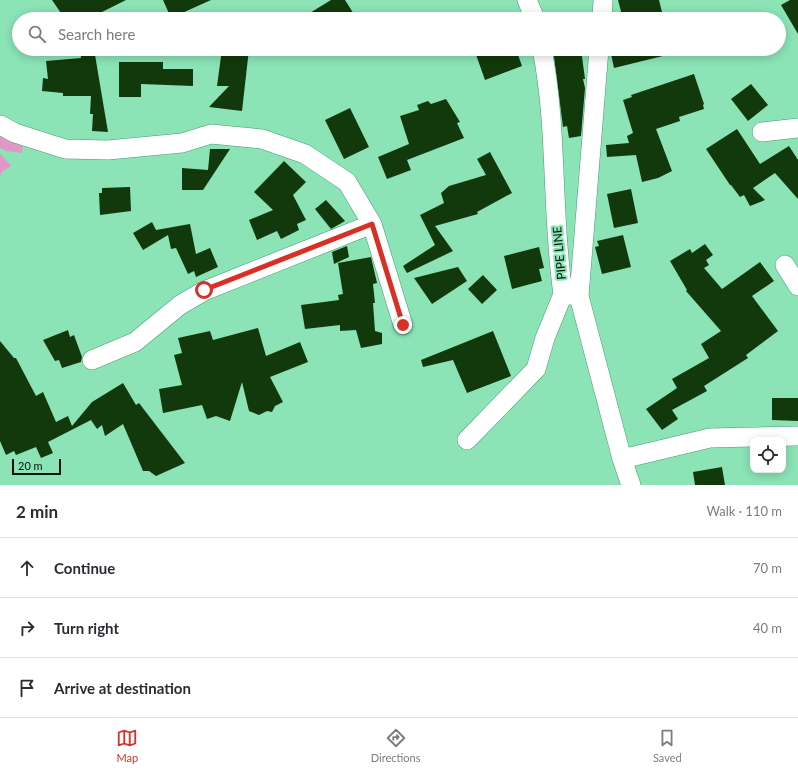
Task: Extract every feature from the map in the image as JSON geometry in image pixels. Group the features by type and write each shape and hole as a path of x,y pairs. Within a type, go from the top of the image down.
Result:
{"street":[{"path":"527,0 532,12"},
{"path":"602,12 603,0"},
{"name":"PIPE LINE","path":"543,56 549,84 557,255 631,485"},
{"path":"467,440 536,369 545,338 571,295 598,56"},
{"path":"0,125 15,133 65,149 108,150 182,143 211,134 262,139 305,154 347,182 372,224 403,325"},
{"path":"762,132 798,128"},
{"path":"92,360 135,342 180,305 204,290 372,224"},
{"path":"785,264 798,286"},
{"path":"622,459 710,438 798,436"}],"shaded area":[{"path":"0,130 23,143 22,153 7,151 0,148"},
{"path":"0,153 11,166 2,172 0,177"}],"building":[{"path":"52,0 126,0 102,12 60,12"},
{"path":"163,0 211,0 184,12 168,12"},
{"path":"331,0 345,0 353,12 311,12"},
{"path":"618,0 659,0 662,12 621,12"},
{"path":"790,0 798,0 798,34 786,12 781,5"},
{"path":"81,56 95,56 108,132 92,131 93,114 90,114 91,96 63,96 63,93 42,91 43,78 48,79 46,61 81,58"},
{"path":"221,56 248,56 242,111 209,107 229,86 217,86"},
{"path":"476,56 518,56 522,66 485,80"},
{"path":"554,56 582,56 585,88 581,136 569,138 567,126 563,127"},
{"path":"611,56 663,56 614,68"},
{"path":"119,62 163,62 163,69 193,69 193,86 141,84 141,97 119,97"},
{"path":"694,74 704,104 704,109 679,117 680,121 656,129 672,171 658,178 642,182 636,155 607,157 606,145 629,143 627,136 633,133 623,100 632,97 631,95"},
{"path":"751,84 768,105 748,121 731,99"},
{"path":"446,99 460,122 457,123 464,138 407,160 411,170 387,179 378,157 409,144 400,116 419,110 417,105 428,101 431,104"},
{"path":"350,108 369,147 344,159 325,120"},
{"path":"737,129 760,164 789,146 798,160 798,199 775,173 753,188 765,200 750,206 744,195 740,197 730,185 706,149"},
{"path":"210,149 230,149 203,190 182,190 182,168 208,170"},
{"path":"490,152 512,193 477,212 478,214 435,226 453,251 407,273 403,266 435,245 420,215 444,203 441,193 449,186 486,175 477,159"},
{"path":"284,161 306,182 293,195 306,220 297,224 299,230 281,239 277,231 257,240 249,220 273,210 254,192"},
{"path":"130,187 131,211 100,215 99,193 102,193 102,188"},
{"path":"631,189 638,223 614,228 607,194"},
{"path":"326,200 345,221 331,229 315,209"},
{"path":"152,222 156,230 190,224 196,254 210,248 218,267 196,277 194,271 188,274 176,248 171,249 168,235 143,250 133,233"},
{"path":"623,235 631,267 602,274 595,247 599,246 597,241"},
{"path":"705,244 713,255 706,260 709,265 704,268 722,289 760,262 774,281 752,296 778,331 746,355 748,358 704,386 707,391 672,410 678,419 662,430 646,409 677,388 672,379 709,358 701,344 721,331 686,291 687,290 670,261 690,249 692,253"},
{"path":"347,246 349,257 334,264 332,252"},
{"path":"539,247 544,268 539,269 542,281 512,289 504,256"},
{"path":"371,257 377,283 373,284 375,331 382,333 382,344 361,348 356,330 340,331 340,325 305,329 301,305 339,300 338,295 343,294 338,263"},
{"path":"458,267 467,281 432,304 414,278"},
{"path":"483,275 497,290 482,304 468,289"},
{"path":"258,328 266,356 300,342 308,362 270,377 283,402 275,406 272,412 267,411 259,415 249,411 242,382 230,421 216,416 207,419 202,405 163,413 159,389 182,385 174,355 182,353 178,338 210,331 213,340"},
{"path":"68,330 70,337 74,335 82,357 81,362 62,368 59,360 55,361 43,340"},
{"path":"493,331 511,376 467,393 453,360 423,367 421,360"},
{"path":"0,341 14,358 16,358 36,396 43,392 56,422 68,416 72,426 92,402 123,383 136,405 139,403 185,463 156,476 149,471 143,471 123,424 105,436 102,425 97,429 91,420 48,442 53,453 41,458 36,447 16,455 14,451 6,455 0,441"},
{"path":"772,398 798,398 798,421 772,420"},
{"path":"722,467 725,485 695,485 693,472"}],"route":[{"path":"204,290 372,224 403,325"}]}
